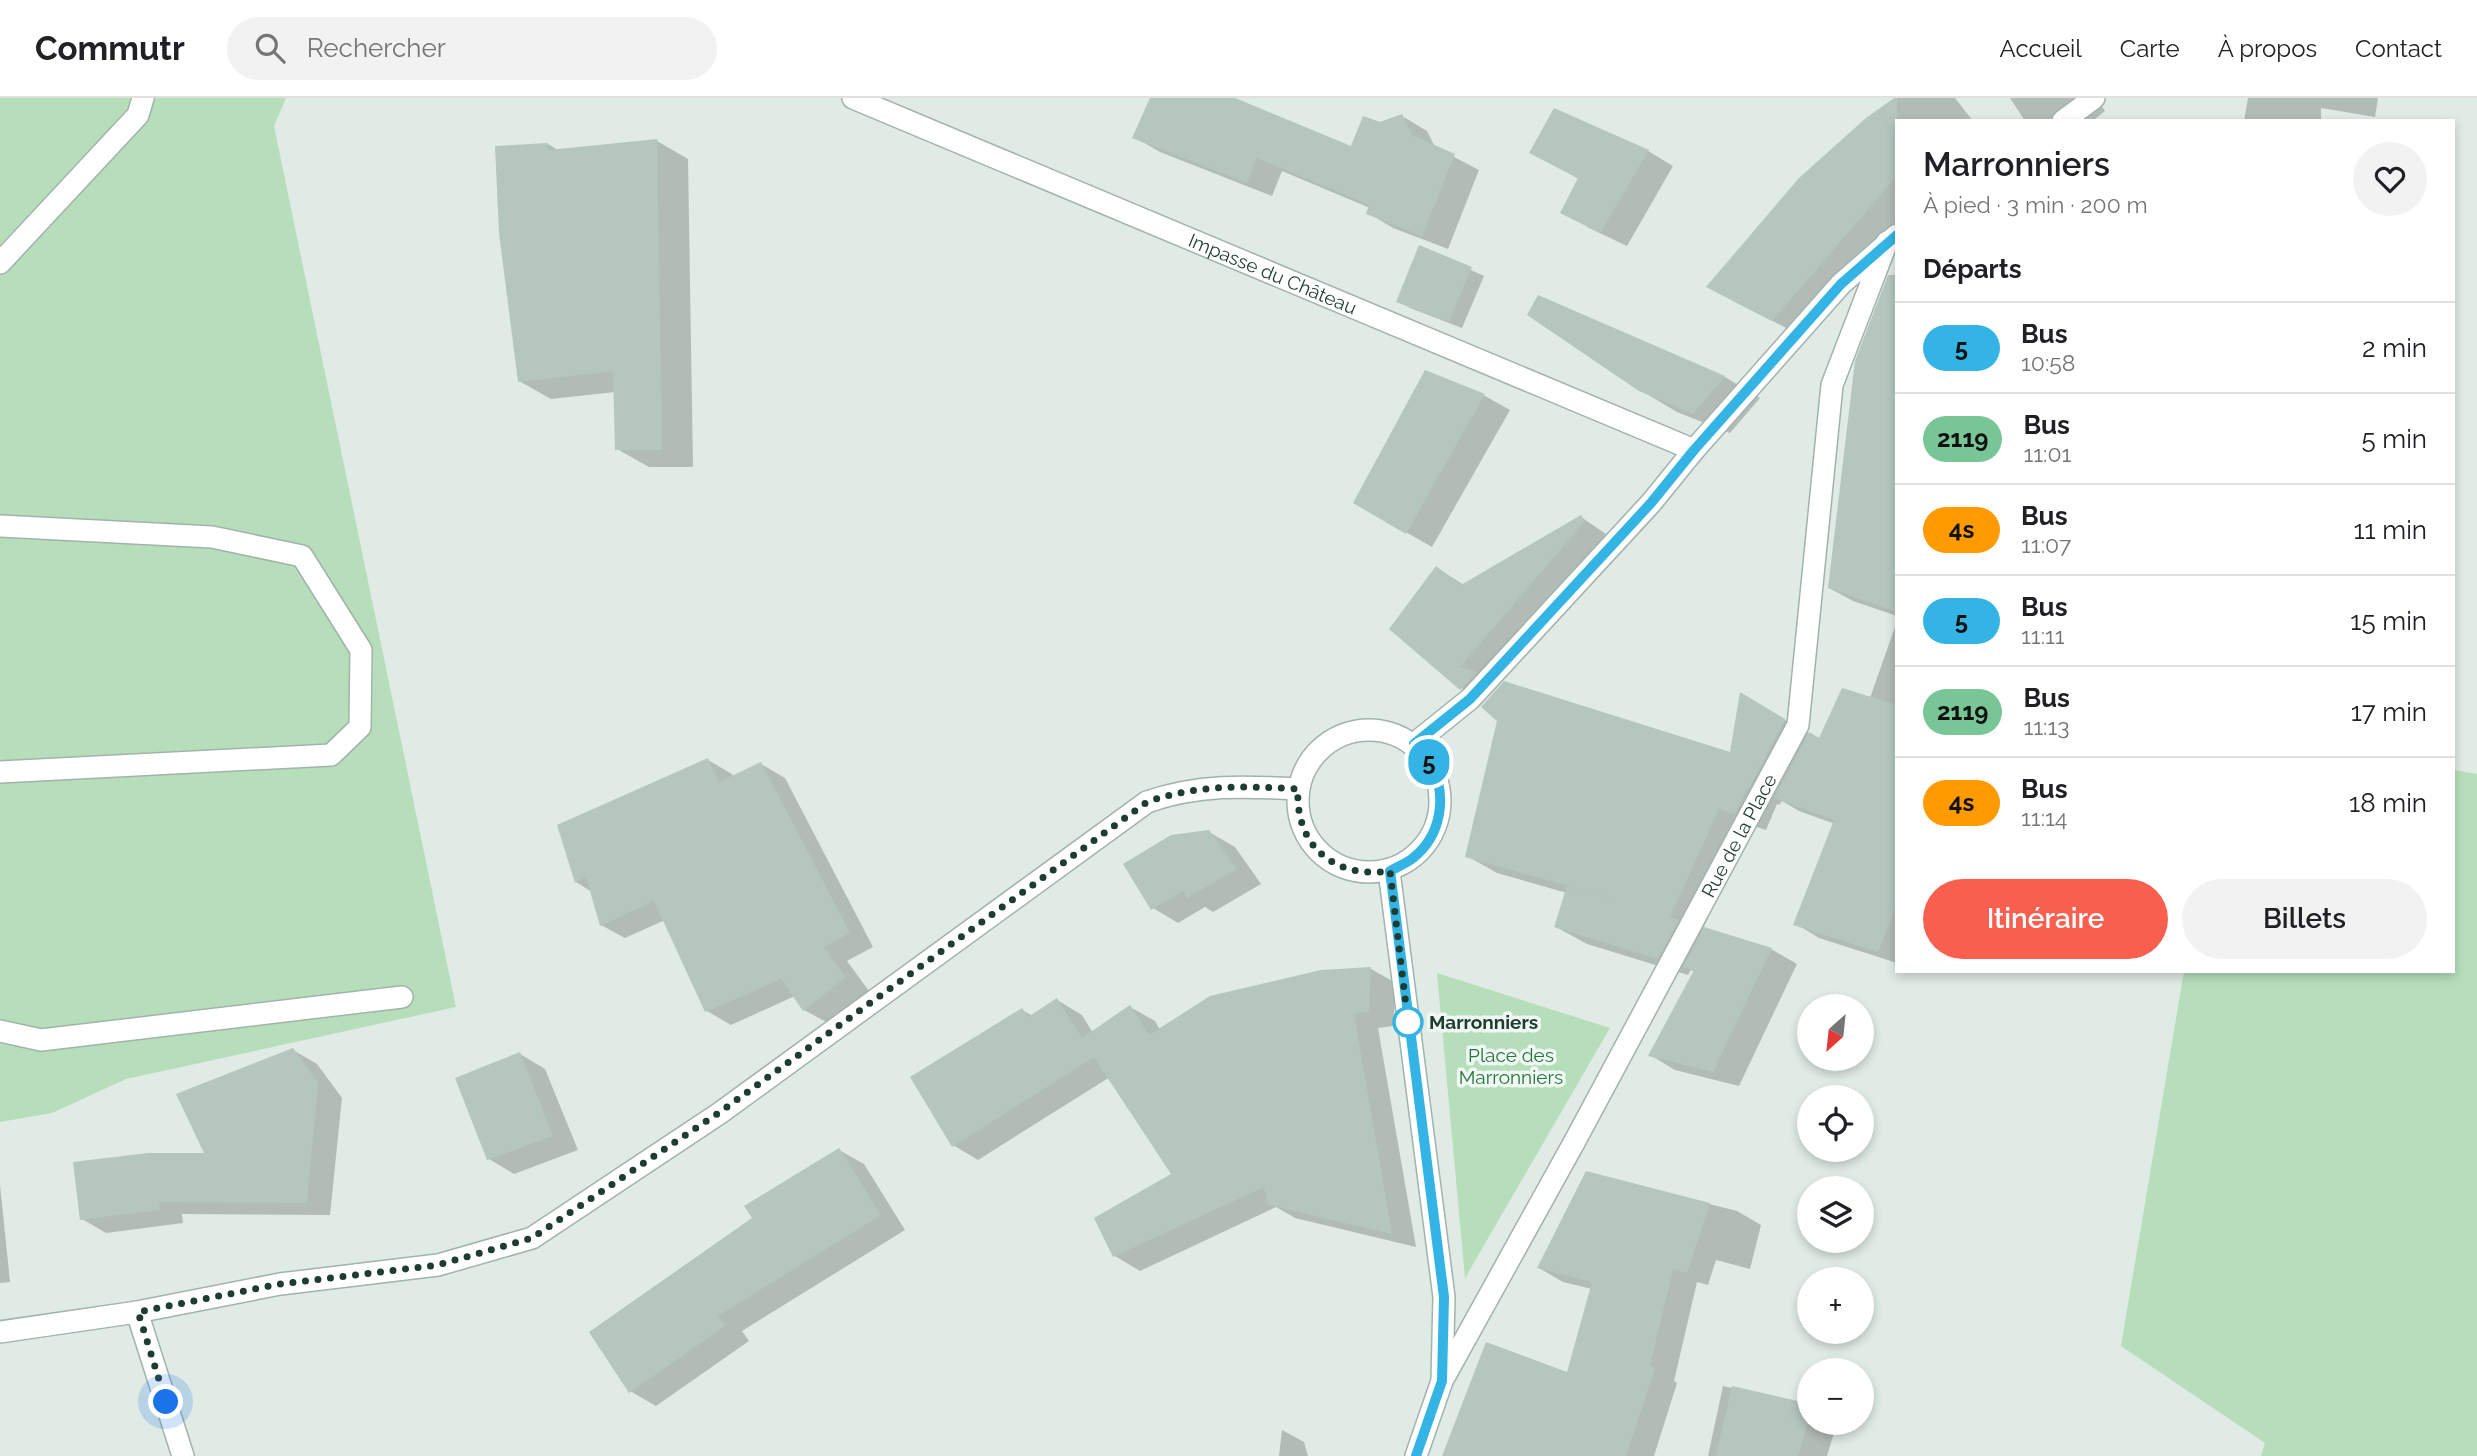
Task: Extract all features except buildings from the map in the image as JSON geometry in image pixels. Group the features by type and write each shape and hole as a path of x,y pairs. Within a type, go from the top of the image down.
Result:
{"street":[{"path":"0,263 138,115 144,98"},
{"name":"Impasse du Château","path":"853,98 1694,450"},
{"path":"2066,119 2094,98"},
{"path":"1414,744 1470,699 1651,503 1694,450 1841,284 1892,238"},
{"name":"Rue de la Place","path":"1442,1381 1576,1139 1798,725 1832,385 1892,238"},
{"path":"0,526 212,537 302,556 361,650 360,727 331,755 0,772"},
{"path":"1374,730 1395,734 1414,744 1431,764 1440,788 1440,815 1431,839 1413,859 1390,871 1357,872 1328,860 1306,836 1297,805 1298,789 1305,769 1317,752 1334,738 1353,731 1374,730"},
{"path":"0,1332 138,1312 280,1284 438,1265 532,1238 720,1112 1147,802 1176,792 1240,786 1298,789"},
{"path":"1390,871 1444,1297 1442,1381 1416,1456"},
{"path":"0,1031 41,1040 402,997"},
{"path":"138,1312 183,1456"}],"green space":[{"path":"0,98 286,98 274,126 456,1007 126,1079 52,1113 0,1122"},
{"path":"2455,770 2477,774 2477,1456 2261,1456 2265,1443 2121,1346 2184,973 2455,973"},
{"name":"Place des Marronniers","path":"1437,973 1610,1028 1465,1278"}],"bus line":[{"name":"5","path":"1416,1456 1442,1381 1444,1297 1390,871 1413,859 1431,839 1440,815 1440,788 1431,764 1414,744 1470,699 1651,503 1694,450 1841,284 1895,236"}],"place":[{"name":"Marronniers","path":"1408,1022"}],"route":[{"path":"166,1402 138,1312 280,1284 438,1265 532,1238 720,1112 1147,802 1176,792 1240,786 1298,789 1297,805 1306,836 1328,860 1357,872 1390,871 1409,1031 1408,1022"}]}
